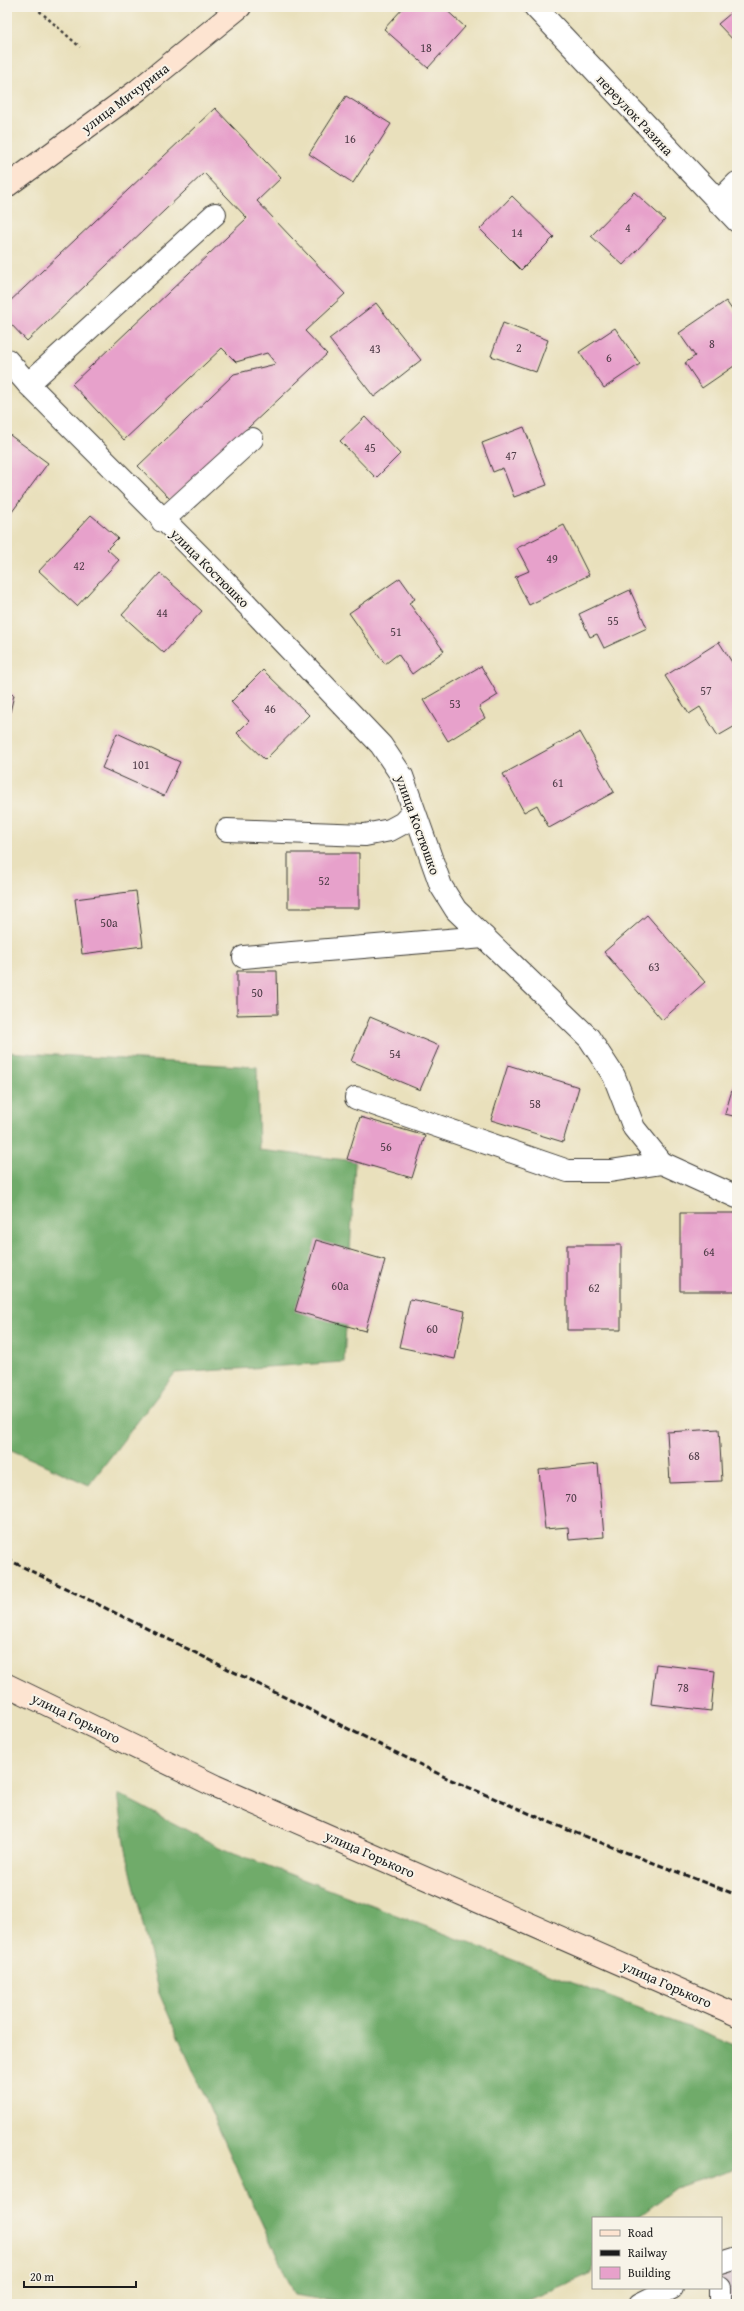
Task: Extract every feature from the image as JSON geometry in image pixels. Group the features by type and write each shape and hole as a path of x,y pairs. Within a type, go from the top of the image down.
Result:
{"main road":[{"name":"улица Мичурина","path":"7,186 138,90 240,7"},
{"name":"улица Горького","path":"7,1685 215,1786 737,2015"}],"street":[{"name":"переулок Разина","path":"534,7 737,221"},
{"path":"718,202 737,183"},
{"path":"28,384 215,214"},
{"name":"улица Костюшко","path":"7,360 28,384 162,521 216,572 381,744 402,776 413,812 441,886 456,910 589,1038 614,1076 634,1128 662,1163 737,1197"},
{"path":"162,521 252,439"},
{"path":"227,830 365,835 390,830 403,823 413,812"},
{"path":"244,957 484,937"},
{"path":"356,1098 568,1171 610,1171 662,1163"},
{"path":"722,2263 737,2258"},
{"path":"640,2304 670,2289"},
{"path":"720,2289 720,2304"}],"path":[{"path":"35,7 80,47"}],"shaded area":[{"path":"737,2271 737,2304 713,2304 720,2289 722,2289 722,2275"}],"green space":[{"path":"7,1052 257,1067 259,1150 355,1161 344,1362 175,1373 89,1485 7,1448"},
{"path":"118,1794 219,1847 737,2046 737,2168 675,2188 637,2217 592,2217 592,2272 520,2304 350,2304 295,2295 235,2165 158,1991 126,1850"}],"building":[{"path":"404,7 443,7 465,27 428,68 384,29"},
{"path":"725,7 737,7 737,44 718,24 731,13"},
{"path":"346,96 391,124 353,183 309,154"},
{"path":"215,108 281,178 257,201 345,294 305,331 327,354 171,500 138,466 234,374 276,364 267,353 236,362 222,348 124,440 72,384 247,218 204,173 27,341 7,320 7,304"},
{"path":"634,192 665,220 623,265 591,236"},
{"path":"512,196 554,237 521,270 480,229"},
{"path":"726,301 737,317 737,364 702,388 685,363 695,356 679,333"},
{"path":"376,303 421,360 374,397 329,339"},
{"path":"503,323 548,340 536,372 491,356"},
{"path":"615,328 640,364 604,388 579,352"},
{"path":"365,417 400,454 376,478 340,441"},
{"path":"524,427 547,485 514,497 503,468 493,472 482,443"},
{"path":"7,433 48,463 9,516 7,515"},
{"path":"91,515 118,538 107,549 119,560 77,606 39,571"},
{"path":"564,525 589,575 529,605 515,577 529,571 517,548"},
{"path":"160,573 202,611 164,653 122,615"},
{"path":"400,578 415,599 409,603 444,651 412,674 398,654 385,664 349,613"},
{"path":"630,590 647,628 604,648 597,634 590,637 579,614"},
{"path":"719,642 737,670 737,725 718,736 700,707 689,714 665,676"},
{"path":"481,666 498,695 479,707 485,718 448,741 423,700"},
{"path":"263,670 309,715 265,760 237,733 249,721 231,702"},
{"path":"7,693 14,695 8,721 7,721"},
{"path":"580,732 614,792 549,828 537,805 524,812 503,774"},
{"path":"117,733 180,762 164,796 102,768"},
{"path":"288,853 359,853 359,908 288,908"},
{"path":"136,891 143,946 82,954 75,899"},
{"path":"647,915 705,982 662,1020 604,952"},
{"path":"237,971 277,971 278,1014 237,1015"},
{"path":"370,1017 439,1046 420,1090 351,1061"},
{"path":"508,1065 579,1087 563,1142 491,1120"},
{"path":"737,1073 737,1117 725,1114"},
{"path":"360,1117 425,1136 412,1178 347,1159"},
{"path":"680,1213 737,1213 737,1291 680,1291"},
{"path":"316,1240 385,1260 365,1331 295,1311"},
{"path":"567,1245 621,1245 621,1330 567,1330"},
{"path":"410,1299 465,1311 455,1359 399,1347"},
{"path":"719,1429 722,1481 670,1483 667,1432"},
{"path":"598,1464 604,1537 569,1540 568,1527 545,1529 539,1470"},
{"path":"656,1664 715,1671 711,1711 651,1704"}],"railway":[{"path":"7,1559 449,1779 568,1830 737,1895"}]}
